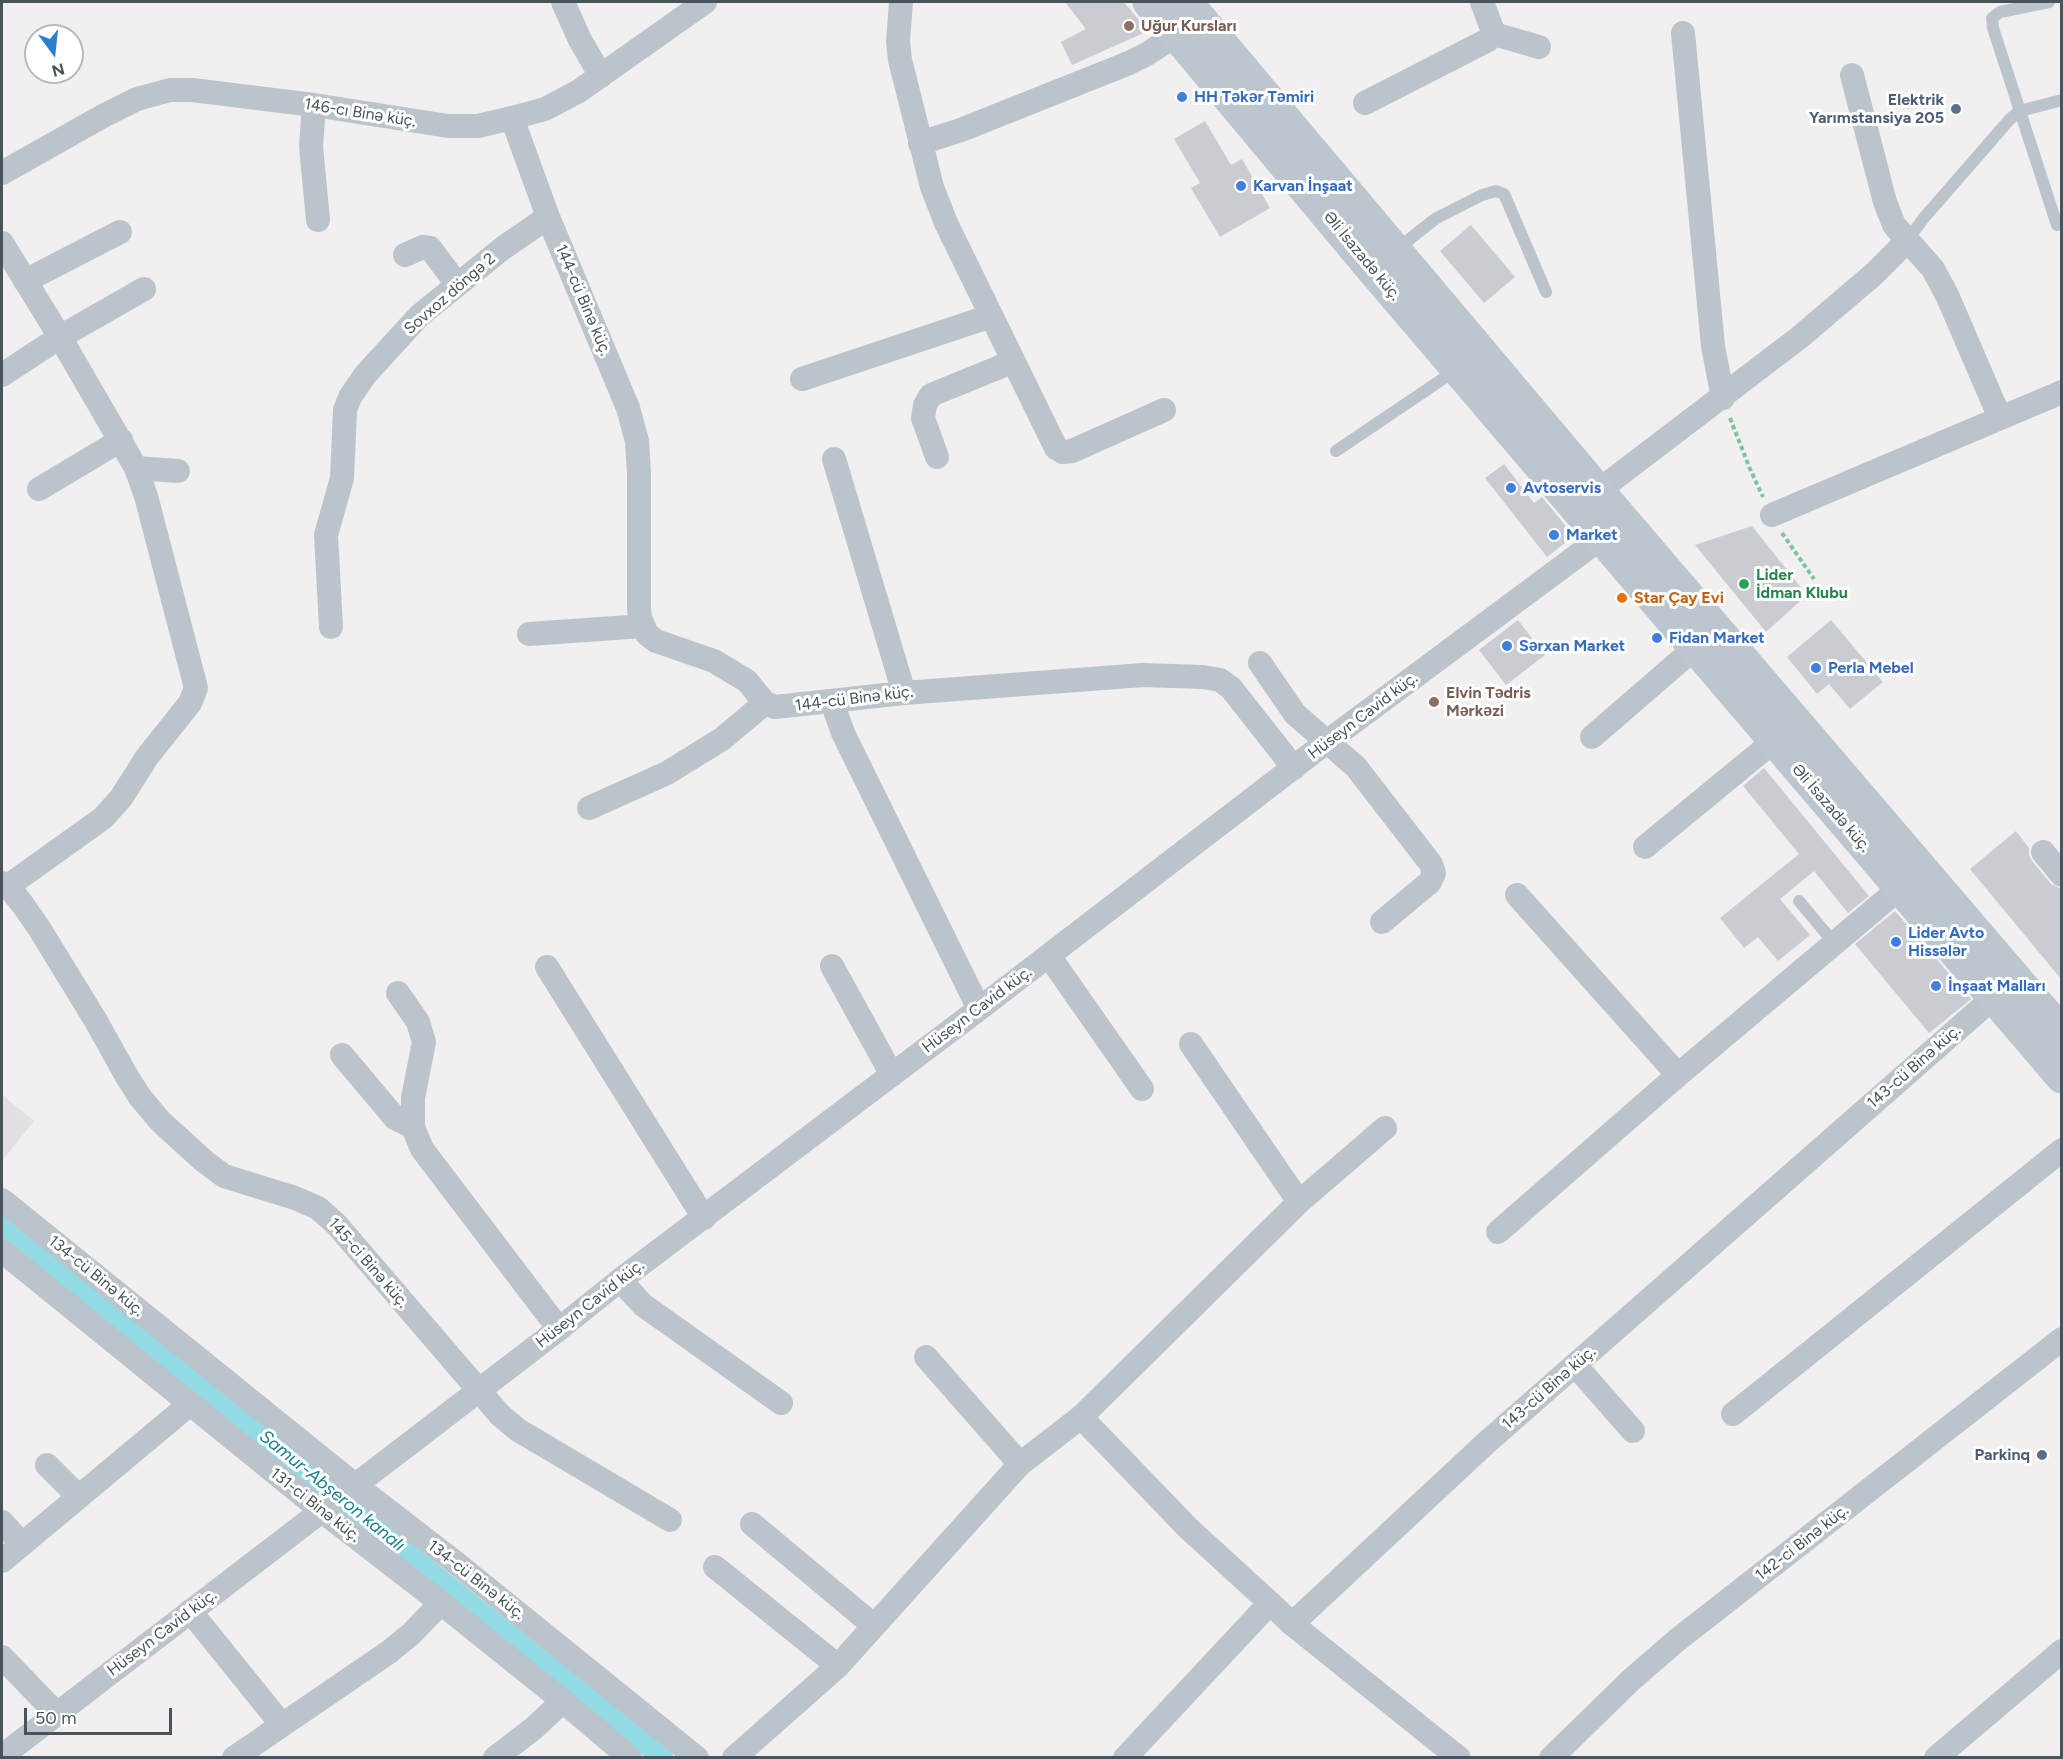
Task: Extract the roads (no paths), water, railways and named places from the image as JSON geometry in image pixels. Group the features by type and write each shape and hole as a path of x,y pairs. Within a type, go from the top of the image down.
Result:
{"main road":[{"name":"Əli İsazadə küç.","path":"1149,2 1457,369 1587,500"},
{"name":"Əli İsazadə küç.","path":"1186,2 1395,251 1587,500"},
{"path":"1587,500 1612,529"},
{"name":"Əli İsazadə küç.","path":"1612,529 1696,647 2061,1077"},
{"name":"Əli İsazadə küç.","path":"1612,529 2061,1033"}],"street":[{"path":"563,2 580,40 601,76"},
{"name":"146-cı Binə küç.","path":"2,173 137,99 170,90 192,90 314,105 448,126 478,126 512,118 545,109 579,91 705,2"},
{"path":"901,2 898,41 900,60 932,187 946,223 1012,362 1056,448 1063,452 1072,451 1164,410"},
{"path":"1482,2 1494,34"},
{"path":"1683,33 1713,346 1723,398"},
{"path":"1494,34 1539,47"},
{"path":"1365,103 1488,40 1494,34"},
{"path":"920,143 961,130 1130,63 1176,35"},
{"path":"1852,75 1885,202 1894,225 1933,269 2000,418"},
{"path":"314,105 311,146 318,220"},
{"name":"144-cü Binə küç.","path":"512,118 548,217 628,408 637,441 639,609 643,626"},
{"name":"Sovxoz döngə 2","path":"331,627 326,535 342,478 345,410 350,397 419,316 503,248 548,217"},
{"path":"25,281 120,232"},
{"path":"1587,500 1723,398 1844,300 1907,241"},
{"path":"2,243 136,468 146,496 196,688 190,703 147,757 121,798 103,818 5,885"},
{"path":"405,255 423,247 430,248 457,284"},
{"path":"2,375 60,337 144,289"},
{"path":"802,379 991,316"},
{"path":"937,457 923,418 925,405 931,395 1012,362"},
{"path":"1772,515 2061,392"},
{"path":"39,489 121,440"},
{"path":"834,459 904,693"},
{"path":"136,468 178,471"},
{"name":"Hüseyn Cavid küç.","path":"2,1756 620,1280 1049,956 1328,741 1612,529"},
{"path":"529,634 643,626 656,641 714,661 747,681 765,703 722,739 667,773 589,808"},
{"path":"1592,737 1696,647"},
{"path":"1260,663 1295,714 1356,766 1431,864 1434,873 1430,882 1382,922"},
{"name":"144-cü Binə küç.","path":"765,703 775,707 788,707 904,693 1143,675 1203,677 1220,680 1231,688 1294,768"},
{"path":"832,702 843,733 979,1009"},
{"path":"1645,847 1774,741"},
{"path":"2043,852 2061,875"},
{"name":"145-ci Binə küç.","path":"5,885 39,928 140,1097 160,1121 224,1176 295,1198 318,1208 337,1225 500,1415 518,1430 670,1520"},
{"path":"1498,1232 1678,1075 1900,888"},
{"path":"1517,895 1678,1075"},
{"path":"1049,956 1142,1089"},
{"path":"832,966 892,1075"},
{"path":"547,967 704,1218"},
{"path":"399,993 418,1022 424,1042 412,1098 413,1127 422,1149 559,1329"},
{"name":"143-cü Binə küç.","path":"1292,1624 1486,1443 1993,998"},
{"path":"1191,1044 1299,1202"},
{"path":"342,1055 395,1118 413,1127"},
{"path":"734,1758 838,1666 1020,1464 1081,1417 1299,1202 1385,1128"},
{"path":"1733,1414 2061,1149"},
{"name":"134-cü Binə küç.","path":"2,1200 697,1758"},
{"name":"131-ci Binə küç.","path":"2,1251 322,1511 563,1701 630,1758"},
{"path":"620,1280 643,1305 781,1403"},
{"name":"142-ci Binə küç.","path":"1551,1758 1631,1680 1676,1641 2061,1338"},
{"path":"926,1357 1020,1464"},
{"path":"1575,1365 1633,1431"},
{"path":"2,1561 190,1404"},
{"path":"1081,1417 1188,1528 1292,1624 1459,1758"},
{"path":"47,1465 79,1497"},
{"path":"2,1522 22,1544"},
{"path":"752,1524 873,1625"},
{"path":"715,1567 838,1666"},
{"path":"234,1758 389,1652 411,1634 441,1603"},
{"path":"1125,1758 1270,1603"},
{"path":"190,1611 282,1725"},
{"path":"1936,1758 2061,1651"},
{"path":"2,1657 56,1713"},
{"path":"495,1758 534,1728 563,1701"}],"lane":[{"path":"2049,2 2000,12 1992,18 2057,225"},
{"path":"1907,241 1923,219 2010,119 2020,111 2061,100"},
{"path":"1395,251 1435,219 1482,195 1496,191 1503,194 1508,203 1546,292"},
{"path":"1336,451 1457,369"},
{"path":"1799,901 1834,943"}],"waterway":[{"name":"Samur-Abşeron kanalı","path":"2,1225 262,1437 663,1758"}],"place":[{"name":"Uğur Kursları","path":"1129,26"},
{"name":"HH Təkər Təmiri","path":"1182,97"},
{"name":"Elektrik Yarımstansiya 205","path":"1956,109"},
{"name":"Karvan İnşaat","path":"1241,186"},
{"name":"Avtoservis","path":"1511,488"},
{"name":"Market","path":"1554,535"},
{"name":"Lider İdman Klubu","path":"1744,584"},
{"name":"Star Çay Evi","path":"1622,598"},
{"name":"Fidan Market","path":"1657,638"},
{"name":"Sərxan Market","path":"1507,646"},
{"name":"Perla Mebel","path":"1816,668"},
{"name":"Elvin Tədris Mərkəzi","path":"1434,702"},
{"name":"Lider Avto Hissələr","path":"1896,942"},
{"name":"İnşaat Malları","path":"1936,986"},
{"name":"Parkinq","path":"2042,1455"}]}
